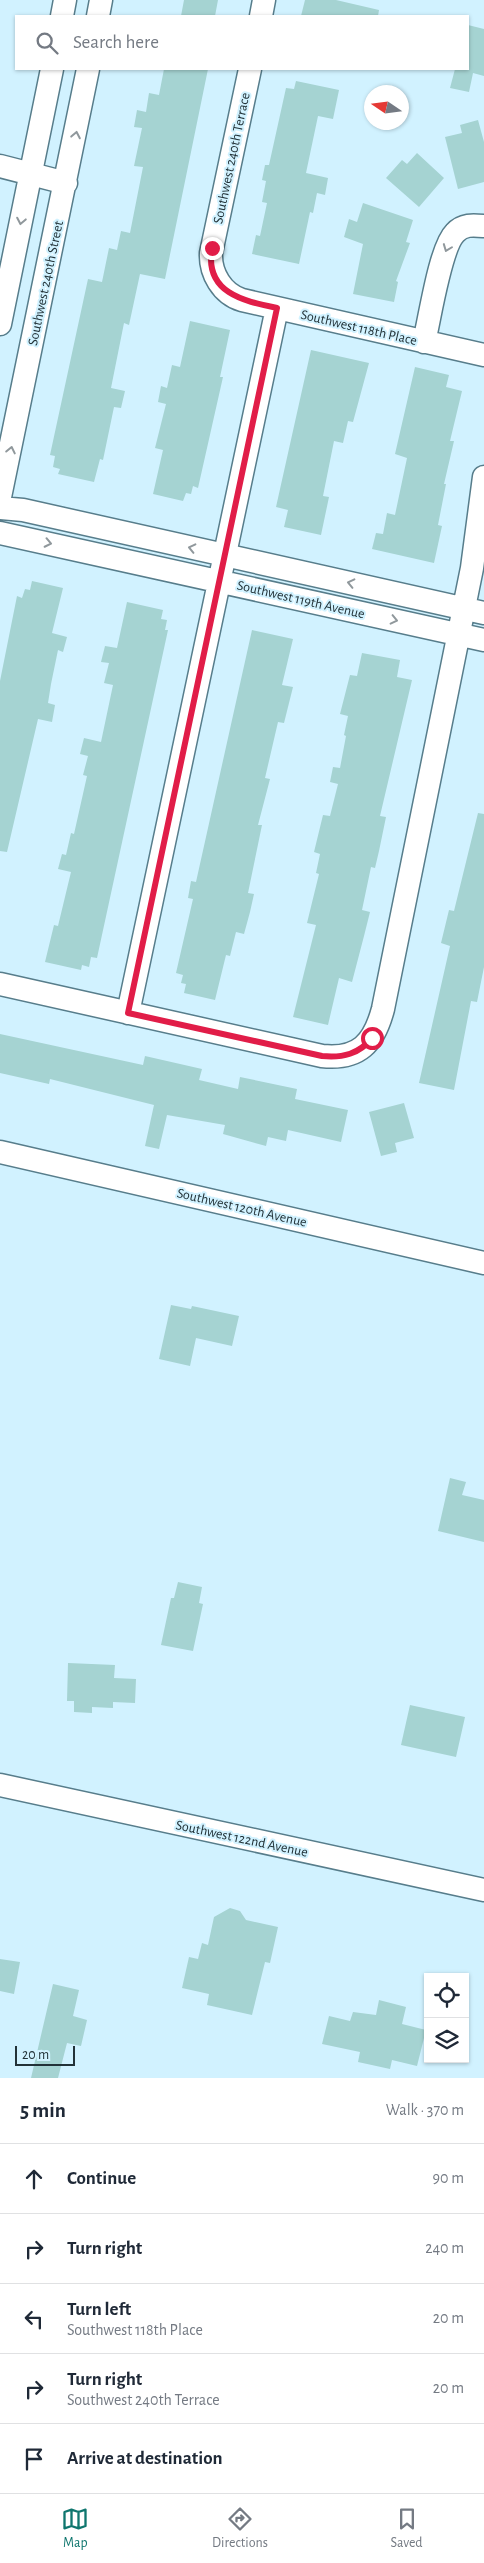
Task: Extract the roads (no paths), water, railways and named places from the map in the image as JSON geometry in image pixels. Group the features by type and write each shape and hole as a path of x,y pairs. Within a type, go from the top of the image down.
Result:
{"street":[{"path":"62,15 65,0"},
{"path":"98,15 101,0"},
{"path":"261,15 264,0"},
{"path":"0,324 8,249 31,173 52,70"},
{"name":"Southwest 240th Street","path":"0,497 88,70"},
{"name":"Southwest 240th Terrace","path":"215,276 211,253 250,70"},
{"path":"0,166 66,182"},
{"path":"424,342 444,256 453,235 469,225 484,226"},
{"path":"8,249 50,258"},
{"name":"Southwest 118th Place","path":"215,276 232,296 424,342 484,354"},
{"path":"128,1013 221,581 277,308"},
{"path":"0,984 322,1056 350,1054 367,1044 376,1030 383,1009 458,635 474,611 475,554 484,477"},
{"path":"0,508 23,510 474,611"},
{"name":"Southwest 119th Avenue","path":"0,533 484,640"},
{"name":"Southwest 120th Avenue","path":"0,1152 484,1263"},
{"name":"Southwest 122nd Avenue","path":"0,1785 484,1890"}]}
